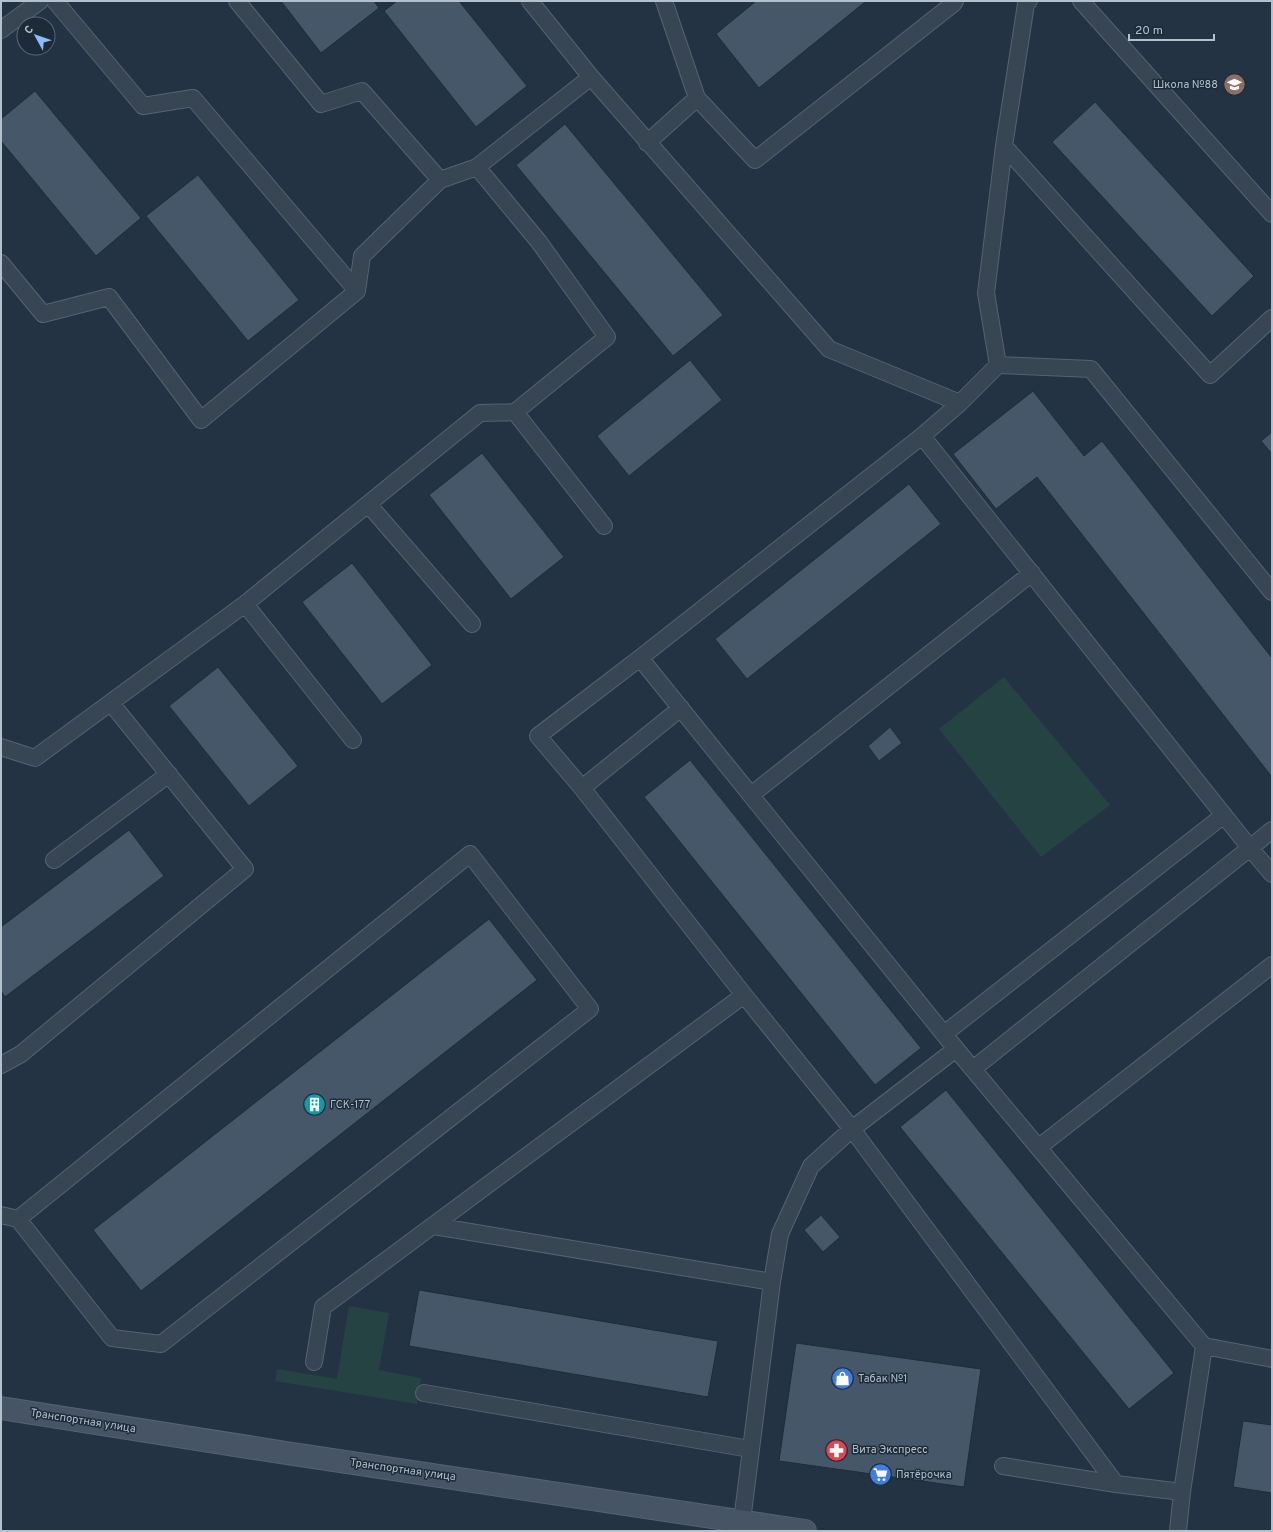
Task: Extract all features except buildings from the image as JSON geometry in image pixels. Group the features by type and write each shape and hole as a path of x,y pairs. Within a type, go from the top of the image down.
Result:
{"street":[{"name":"Транспортная улица","path":"1,1408 286,1453 805,1531"}],"lane":[{"path":"1,30 40,1"},
{"path":"55,1 143,106 194,98 357,292"},
{"path":"236,1 321,104 362,91 440,180"},
{"path":"530,1 591,77 647,143 829,349 960,404"},
{"path":"664,1 697,98 755,160 955,1"},
{"path":"998,365 986,294 1004,146 1026,4 1030,1"},
{"path":"1081,1 1272,214"},
{"path":"1,263 43,314 109,297 201,420 357,292 362,256 440,180 477,167 591,77"},
{"path":"647,143 697,98"},
{"path":"1004,146 1210,375 1272,318"},
{"path":"1,747 35,758 245,604 480,413 516,412 606,337 538,242 477,167"},
{"path":"1116,1484 852,1129 744,995 582,788 538,736 640,658 922,436 960,404 998,365 1091,369 1272,592"},
{"path":"516,412 604,526"},
{"path":"922,436 1272,874"},
{"path":"368,505 472,624"},
{"path":"751,795 1032,573"},
{"path":"245,604 353,740"},
{"path":"640,658 944,1034 1204,1346 1272,1359"},
{"path":"1,1065 21,1054 245,869 111,703"},
{"path":"582,788 681,708"},
{"path":"54,860 169,774"},
{"path":"944,1034 1224,815"},
{"path":"973,1069 1272,830"},
{"path":"1,1215 18,1220 112,1338 161,1344 590,1009 470,854 18,1220"},
{"path":"1039,1148 1272,965"},
{"path":"314,1362 324,1307 744,995"},
{"path":"742,1521 772,1282 780,1234 811,1166 852,1129 956,1048"},
{"path":"434,1226 772,1282"},
{"path":"1178,1531 1182,1492 1204,1346"},
{"path":"424,1393 750,1449"},
{"path":"1003,1466 1116,1484 1182,1492"}],"green space":[{"path":"1004,677 1110,805 1041,857 939,729"},
{"path":"349,1306 389,1313 379,1370 421,1378 417,1404 275,1381 277,1369 337,1379"}],"place":[{"name":"Школа №88","path":"1234,85"},
{"name":"ГСК-177","path":"315,1105"},
{"name":"Табак №1","path":"842,1379"},
{"name":"Вита Экспресс","path":"836,1450"},
{"name":"Пятёрочка","path":"880,1475"}]}
